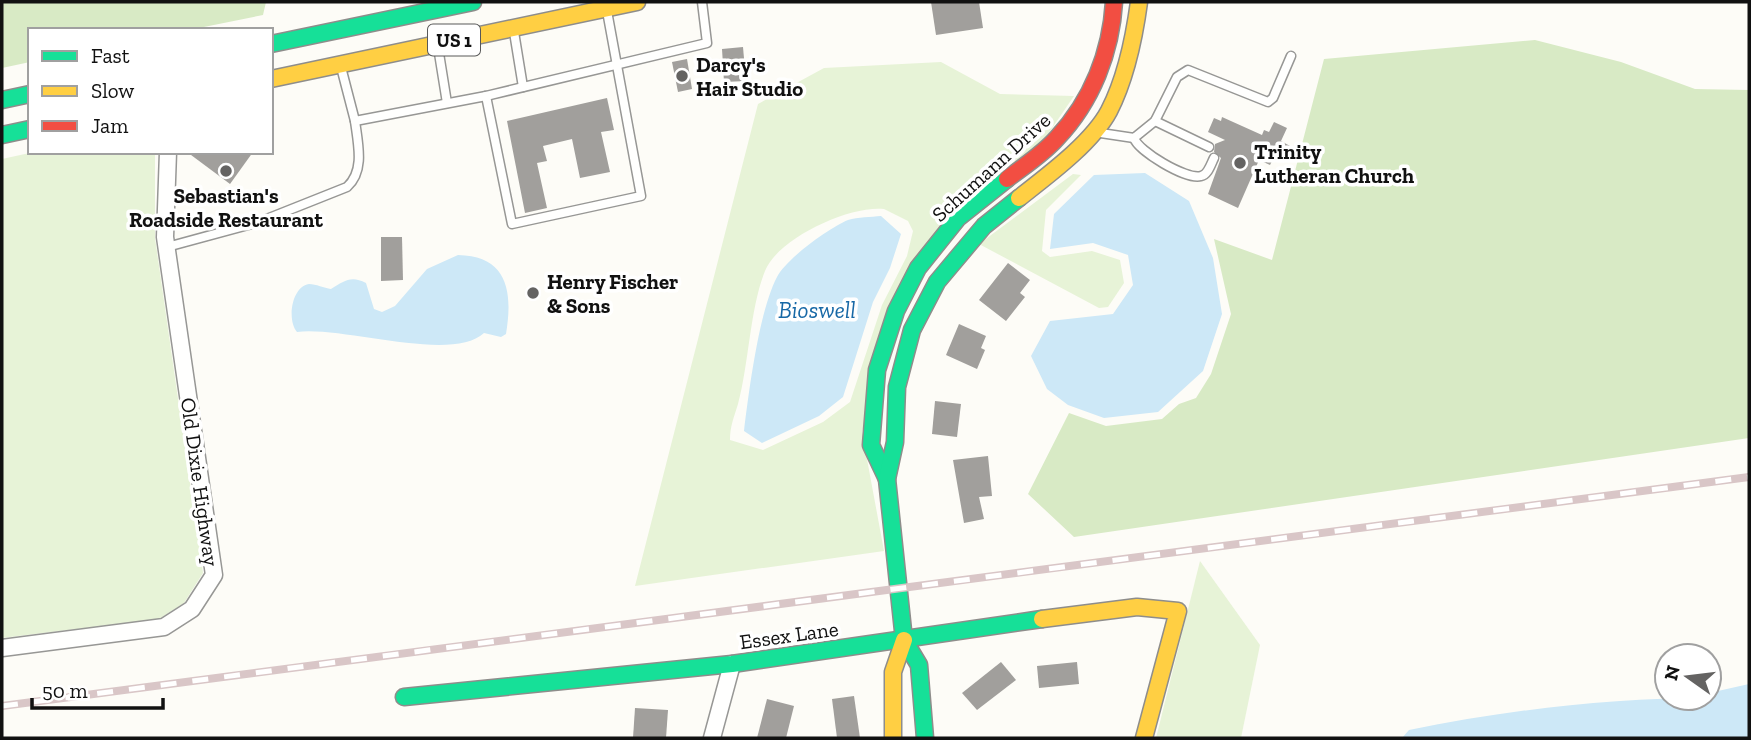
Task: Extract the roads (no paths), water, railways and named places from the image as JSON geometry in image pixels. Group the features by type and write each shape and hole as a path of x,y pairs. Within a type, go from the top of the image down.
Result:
{"street":[{"name":"US 1","path":"273,44 473,2"},
{"name":"US 1","path":"273,79 637,2"},
{"name":"Schumann Drive","path":"887,479 871,445 877,370 902,300 918,268 958,218 1056,140 1067,126 1086,97 1109,45 1114,2"},
{"name":"Schumann Drive","path":"893,738 893,672 904,639 887,479 895,442 897,387 912,330 937,282 984,226 1070,157 1108,113 1133,44 1139,2"},
{"path":"2,100 28,94"},
{"path":"2,135 28,129"},
{"name":"Old Dixie Highway","path":"2,648 164,627 192,609 214,575 167,247 168,154"},
{"name":"Essex Lane","path":"404,697 732,664 1086,612 1137,607 1178,611 1144,738"},
{"name":"Schumann Drive","path":"904,639 919,664 925,738"},
{"path":"712,738 732,664"}],"lane":[{"path":"355,121 523,88 707,43 702,2"},
{"path":"486,96 512,224 641,196 607,8"},
{"path":"513,28 523,88"},
{"path":"437,44 447,103"},
{"path":"1067,126 1133,138 1155,121 1177,77 1188,70 1268,102 1291,56"},
{"path":"167,247 259,222 348,187 356,179 359,160 355,121 340,64"},
{"path":"1155,121 1209,147"},
{"path":"1133,138 1136,146 1147,154 1191,176 1200,177 1207,173 1214,158"}],"water":[{"path":"1145,173 1189,201 1213,258 1222,314 1203,371 1158,412 1104,418 1068,405 1047,389 1031,356 1050,321 1113,314 1133,285 1128,255 1093,243 1050,249 1054,214 1094,175"},
{"name":"Bioswell","path":"881,216 901,234 890,268 873,302 843,397 819,416 762,443 744,431 760,330 777,277 798,253 840,224 852,219"},
{"path":"458,255 488,262 497,269 503,279 507,291 508,319 506,334 501,337 484,333 469,341 448,345 423,344 341,334 297,332 294,327 293,305 303,286 312,284 331,289 356,279 366,283 374,309 382,312 395,306 427,269"},
{"path":"1749,684 1749,738 1402,738 1409,730 1558,706 1653,700 1653,712 1723,712 1723,690"}],"railway":[{"path":"2,706 1749,477"}],"place":[{"name":"Darcy's Hair Studio","path":"682,76"},
{"name":"Trinity Lutheran Church","path":"1240,163"},
{"name":"Sebastian's Roadside Restaurant","path":"226,171"},
{"name":"Henry Fischer & Sons","path":"533,293"}]}
